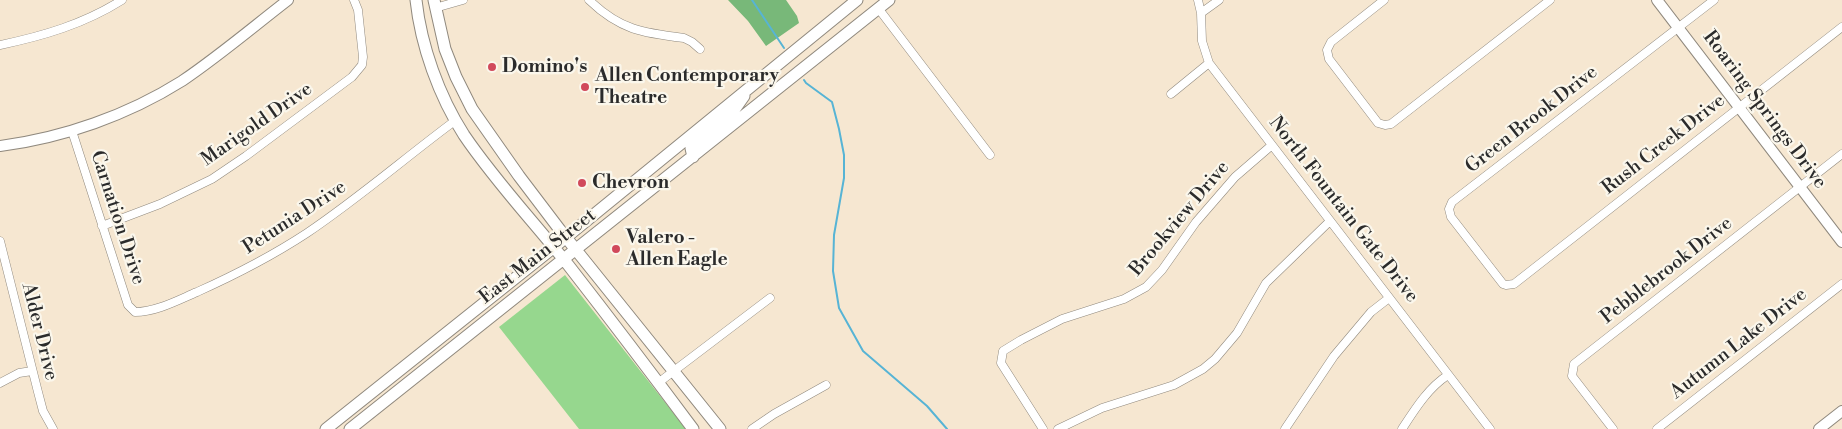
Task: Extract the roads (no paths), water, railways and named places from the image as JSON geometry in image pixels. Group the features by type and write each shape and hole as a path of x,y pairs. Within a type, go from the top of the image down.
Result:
{"main road":[{"path":"416,0 420,24 433,69 444,98 464,134 694,429"},
{"name":"East Main Street","path":"331,427 857,0"},
{"name":"East Main Street","path":"350,429 888,0"},
{"path":"434,4 445,49 472,109 519,176 575,249 720,429"},
{"path":"693,157 691,148 694,143 732,113 748,88"},
{"path":"456,120 472,109"},
{"path":"635,203 646,186 681,156 683,151 682,142"},
{"path":"412,360 421,372"}],"street":[{"path":"0,45 52,33 82,22 122,0"},
{"path":"0,146 28,142 72,131 126,110 182,80 288,0"},
{"name":"Marigold Drive","path":"102,226 160,204 212,178 246,156 352,77 362,65 363,58 358,10 354,0"},
{"path":"434,4 463,0"},
{"path":"589,0 613,20 632,29 684,38 700,49"},
{"name":"North Fountain Gate Drive","path":"1198,0 1201,13 1202,41 1210,62 1490,429"},
{"path":"1201,13 1219,0"},
{"path":"1384,0 1331,42 1328,46 1327,54 1328,59 1378,123 1384,126 1391,124 1550,0"},
{"name":"Roaring Springs Drive","path":"1658,0 1842,242"},
{"name":"Green Brook Drive","path":"1506,285 1500,281 1451,217 1450,206 1714,0"},
{"path":"878,8 990,155"},
{"name":"Rush Creek Drive","path":"1506,285 1514,284 1842,27"},
{"path":"1171,94 1210,62"},
{"name":"Petunia Drive","path":"135,312 143,312 190,295 247,269 288,245 336,212 456,120"},
{"name":"Carnation Drive","path":"72,131 128,305 135,312"},
{"name":"Brookview Drive","path":"1043,429 1001,363 1002,355 1006,348 1046,326 1070,316 1124,299 1146,287 1162,270 1196,222 1235,177 1272,145"},
{"name":"Pebblebrook Drive","path":"1613,429 1572,376 1574,364 1842,154"},
{"path":"1058,429 1102,408 1174,385 1203,369 1216,359 1237,333 1266,283 1330,221"},
{"name":"Alder Drive","path":"0,241 32,371 43,410 53,429"},
{"name":"Autumn Lake Drive","path":"1657,429 1842,284"},
{"path":"658,382 770,298"},
{"path":"1285,429 1334,356 1372,312 1389,298"},
{"path":"0,383 19,373 32,371"},
{"path":"1402,429 1419,403 1434,385 1448,375"},
{"path":"752,429 774,414 826,385"},
{"path":"1818,429 1842,411"}],"waterway":[{"path":"752,0 784,48"},
{"path":"804,80 832,102 844,155 844,178 834,235 833,271 839,308 863,351 927,406 947,429"}],"place":[{"name":"Domino's","path":"492,67"},
{"name":"Allen Contemporary Theatre","path":"585,87"},
{"name":"Chevron","path":"582,183"},
{"name":"Valero - Allen Eagle","path":"616,249"}]}
